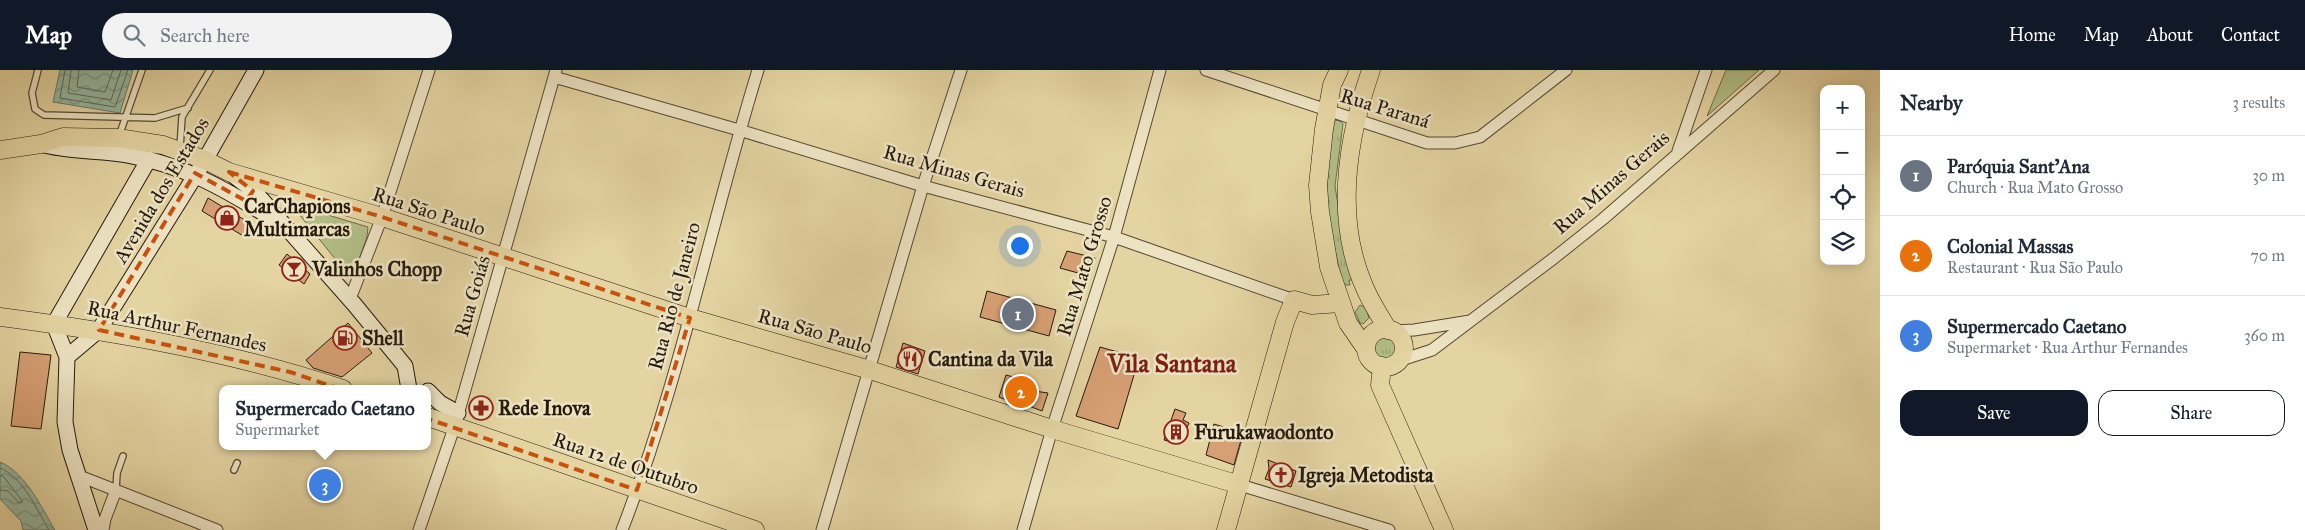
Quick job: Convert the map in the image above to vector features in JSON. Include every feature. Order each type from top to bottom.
[{"type":"main road","name":"Avenida dos Estados","points":[[67,357],[99,330],[200,167],[256,70]]},
{"type":"main road","points":[[1339,70],[1332,85],[1327,110],[1318,185],[1328,267],[1348,323],[1366,349],[1371,360],[1390,364]]},
{"type":"main road","points":[[1371,70],[1356,118],[1349,152],[1346,189],[1353,256],[1364,287],[1390,330],[1402,339],[1404,351],[1390,364],[1380,385],[1444,530]]},
{"type":"main road","name":"Rua São Paulo","points":[[0,150],[41,144],[64,137],[118,138],[180,150],[200,167],[229,172],[382,217],[690,318],[870,370],[1052,429],[1240,485]]},
{"type":"main road","points":[[41,144],[58,149],[83,150],[200,167],[280,223]]},
{"type":"main road","name":"Avenida dos Estados","points":[[54,324],[149,159]]},
{"type":"main road","points":[[229,172],[254,191],[422,385]]},
{"type":"main road","points":[[1341,303],[1364,287]]},
{"type":"main road","points":[[1226,530],[1285,322],[1294,300]]},
{"type":"main road","name":"Rua Minas Gerais","points":[[1294,300],[1312,305],[1341,303]]},
{"type":"main road","name":"Rua Arthur Fernandes","points":[[0,317],[99,330],[232,357],[331,385]]},
{"type":"main road","points":[[54,324],[67,357],[65,422],[77,475],[96,530]]},
{"type":"main road","points":[[1366,349],[1370,336],[1374,332],[1390,330]]},
{"type":"main road","points":[[405,366],[409,385]]},
{"type":"main road","points":[[431,394],[457,419]]},
{"type":"main road","points":[[431,417],[457,419]]},
{"type":"main road","name":"Rua 12 de Outubro","points":[[457,419],[637,490],[755,530]]},
{"type":"street","points":[[350,300],[382,217],[429,70]]},
{"type":"street","name":"Rua Rio de Janeiro","points":[[622,530],[637,490],[690,318],[739,130],[758,70]]},
{"type":"street","points":[[822,530],[923,186],[961,70]]},
{"type":"street","name":"Rua Mato Grosso","points":[[1023,530],[1052,429],[1114,237],[1160,70]]},
{"type":"street","name":"Rua Paraná","points":[[1206,70],[1427,142],[1455,143],[1480,137],[1566,70]]},
{"type":"street","points":[[1678,152],[1706,70]]},
{"type":"street","name":"Rua Minas Gerais","points":[[1390,364],[1432,350],[1603,219],[1774,70]]},
{"type":"street","name":"Rua Minas Gerais","points":[[555,73],[923,186],[1114,237],[1294,300]]},
{"type":"street","name":"Rua Goiás","points":[[419,530],[457,419],[555,73]]},
{"type":"street","name":"Rua Minas Gerais","points":[[1390,330],[1414,330],[1471,320]]},
{"type":"street","points":[[77,475],[218,530]]},
{"type":"street","name":"Rua São Paulo","points":[[1240,485],[1390,530]]},
{"type":"street","points":[[103,530],[116,490]]},
{"type":"lane","points":[[34,70],[32,93],[35,109],[44,115],[155,118],[188,108]]},
{"type":"lane","points":[[32,93],[38,70]]},
{"type":"lane","points":[[118,138],[142,70]]},
{"type":"lane","points":[[180,150],[182,117],[210,70]]},
{"type":"lane","points":[[116,490],[117,472],[123,456]]},
{"type":"lane","points":[[234,470],[237,463]]},
{"type":"highlighted area","points":[[229,172],[382,217],[690,318],[637,490],[290,372],[99,330],[195,173],[246,201],[253,191]]},
{"type":"green space","points":[[1726,70],[1759,70],[1707,116]]},
{"type":"green space","points":[[1335,120],[1343,124],[1335,186],[1345,248],[1353,280],[1349,280],[1350,285],[1343,285],[1328,222],[1325,183],[1331,122]]},
{"type":"green space","points":[[308,209],[368,227],[367,237],[355,271],[345,271],[298,213],[300,210]]},
{"type":"green space","points":[[1360,305],[1366,308],[1369,318],[1363,324],[1360,323],[1355,312]]},
{"type":"green space","points":[[1385,335],[1394,339],[1398,348],[1394,357],[1385,361],[1376,357],[1372,348],[1376,339]]},
{"type":"water","points":[[60,70],[133,70],[120,113],[53,102]]},
{"type":"water","points":[[0,462],[18,474],[25,482],[55,530],[23,530],[21,521],[0,499]]},
{"type":"building","name":"CarChapions Multimarcas","points":[[208,198],[253,225],[245,237],[202,211]]},
{"type":"building","points":[[1067,251],[1095,258],[1089,276],[1060,268]]},
{"type":"building","name":"Valinhos Chopp","points":[[287,254],[310,274],[304,284],[279,265]]},
{"type":"building","points":[[987,291],[1056,310],[1049,336],[980,317]]},
{"type":"building","name":"Shell","points":[[348,323],[372,353],[342,377],[313,368],[306,360]]},
{"type":"building","name":"Cantina da Vila","points":[[903,343],[925,351],[918,374],[896,367]]},
{"type":"building","points":[[1100,347],[1139,358],[1118,429],[1076,416]]},
{"type":"building","points":[[20,352],[51,355],[41,429],[11,426]]},
{"type":"building","points":[[1006,375],[1033,382],[1034,391],[1048,393],[1042,411],[1029,406],[1025,408],[999,397]]},
{"type":"building","name":"Furukawaodonto","points":[[1175,409],[1186,413],[1183,420],[1189,423],[1180,444],[1164,440]]},
{"type":"building","points":[[1214,424],[1243,433],[1234,465],[1206,455]]},
{"type":"building","name":"Igreja Metodista","points":[[1268,460],[1296,471],[1291,487],[1265,479],[1269,469]]},
{"type":"place","name":"CarChapions Multimarcas","points":[[227,218]]},
{"type":"place","name":"Valinhos Chopp","points":[[294,269]]},
{"type":"place","name":"Paróquia Sant'Ana","points":[[1018,314]]},
{"type":"place","name":"Shell","points":[[345,338]]},
{"type":"place","name":"Cantina da Vila","points":[[910,359]]},
{"type":"place","name":"Colonial Massas","points":[[1021,392]]},
{"type":"place","name":"Rede Inova","points":[[481,408]]},
{"type":"place","name":"Furukawaodonto","points":[[1176,432]]},
{"type":"place","name":"Igreja Metodista","points":[[1281,475]]},
{"type":"place","name":"Supermercado Caetano","points":[[325,485]]},
{"type":"district","name":"Vila Santana","points":[[1172,363]]}]
